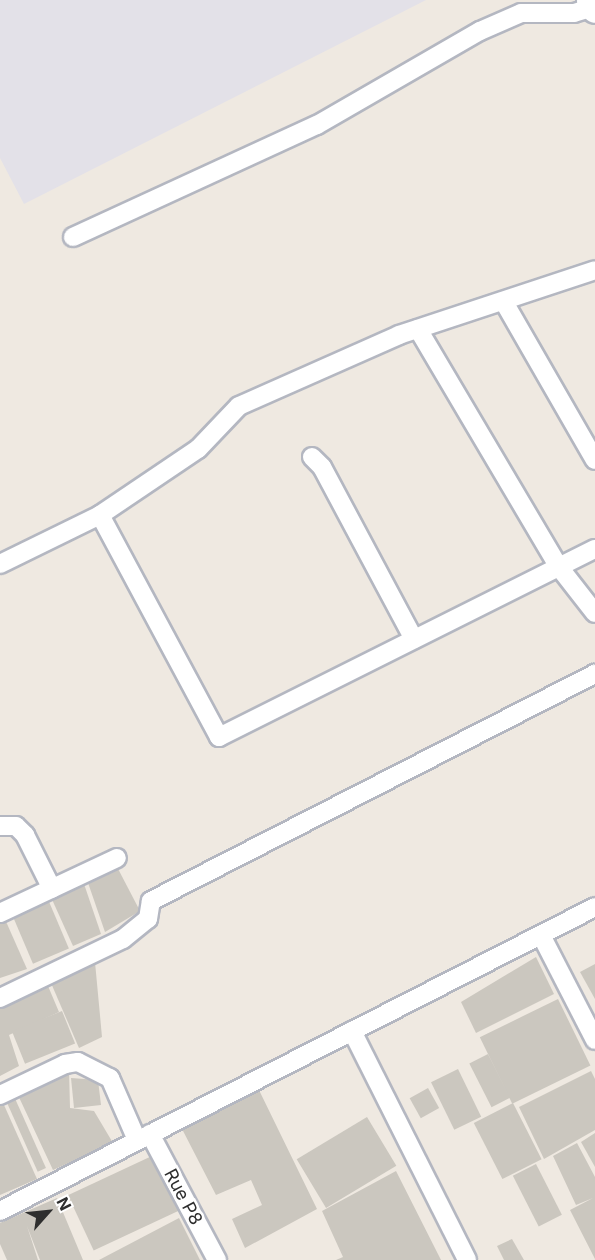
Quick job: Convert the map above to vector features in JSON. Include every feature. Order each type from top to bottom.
[{"type":"street","points":[[73,237],[317,125],[480,31],[520,13],[574,13],[593,6]]},
{"type":"street","points":[[0,564],[100,515],[198,449],[239,406],[418,329],[595,270]]},
{"type":"street","points":[[504,302],[595,460]]},
{"type":"street","points":[[418,329],[559,567],[595,613]]},
{"type":"street","points":[[312,457],[322,467],[414,639]]},
{"type":"street","points":[[100,515],[219,737],[595,549]]},
{"type":"street","points":[[0,998],[123,939],[148,919],[151,901],[595,674]]},
{"type":"street","points":[[0,826],[16,826],[25,835],[52,889]]},
{"type":"street","points":[[0,913],[117,858]]},
{"type":"street","points":[[0,1211],[595,907]]},
{"type":"street","points":[[541,935],[595,1040]]},
{"type":"street","points":[[352,1031],[467,1260]]},
{"type":"street","name":"Rue P8","points":[[0,1095],[65,1064],[78,1062],[110,1078],[217,1260]]},
{"type":"shaded area","points":[[0,0],[426,0],[24,204],[0,158]]},
{"type":"building","points":[[115,863],[140,911],[105,932],[86,877]]},
{"type":"building","points":[[82,878],[101,934],[73,946],[50,895]]},
{"type":"building","points":[[47,897],[69,949],[33,964],[11,912]]},
{"type":"building","points":[[4,917],[27,969],[0,978],[0,919]]},
{"type":"building","points":[[536,957],[554,994],[476,1033],[461,1002]]},
{"type":"building","points":[[95,962],[102,1037],[79,1048],[51,983]]},
{"type":"building","points":[[595,964],[595,999],[580,972]]},
{"type":"building","points":[[48,986],[59,1012],[9,1035],[19,1066],[0,1076],[0,1007]]},
{"type":"building","points":[[558,999],[590,1066],[512,1104],[480,1037]]},
{"type":"building","points":[[62,1011],[75,1043],[25,1064],[12,1031]]},
{"type":"building","points":[[488,1054],[510,1098],[492,1107],[469,1064]]},
{"type":"building","points":[[69,1069],[70,1108],[94,1111],[113,1143],[53,1170],[17,1093]]},
{"type":"building","points":[[458,1069],[481,1117],[454,1130],[431,1082]]},
{"type":"building","points":[[591,1071],[595,1079],[595,1130],[544,1159],[519,1107]]},
{"type":"building","points":[[71,1078],[98,1080],[101,1105],[74,1108]]},
{"type":"building","points":[[258,1088],[317,1209],[245,1248],[232,1219],[262,1205],[251,1180],[216,1195],[181,1127]]},
{"type":"building","points":[[428,1088],[439,1108],[421,1118],[410,1098]]},
{"type":"building","points":[[13,1094],[46,1168],[38,1172],[5,1098]]},
{"type":"building","points":[[0,1096],[37,1179],[0,1195]]},
{"type":"building","points":[[513,1103],[542,1159],[502,1179],[474,1123]]},
{"type":"building","points":[[367,1117],[396,1166],[326,1208],[297,1159]]},
{"type":"building","points":[[595,1133],[595,1167],[581,1142]]},
{"type":"building","points":[[577,1143],[595,1177],[595,1259],[570,1210],[593,1198],[576,1205],[553,1156]]},
{"type":"building","points":[[154,1155],[180,1210],[94,1250],[68,1195]]},
{"type":"building","points":[[536,1164],[562,1215],[539,1227],[513,1176]]},
{"type":"building","points":[[396,1171],[441,1260],[336,1260],[343,1257],[322,1211]]},
{"type":"building","points":[[57,1198],[83,1260],[40,1260],[27,1226],[38,1260],[7,1260],[0,1244],[0,1223]]},
{"type":"building","points":[[179,1218],[200,1260],[99,1260]]},
{"type":"building","points":[[512,1239],[524,1260],[504,1260],[497,1246]]}]
